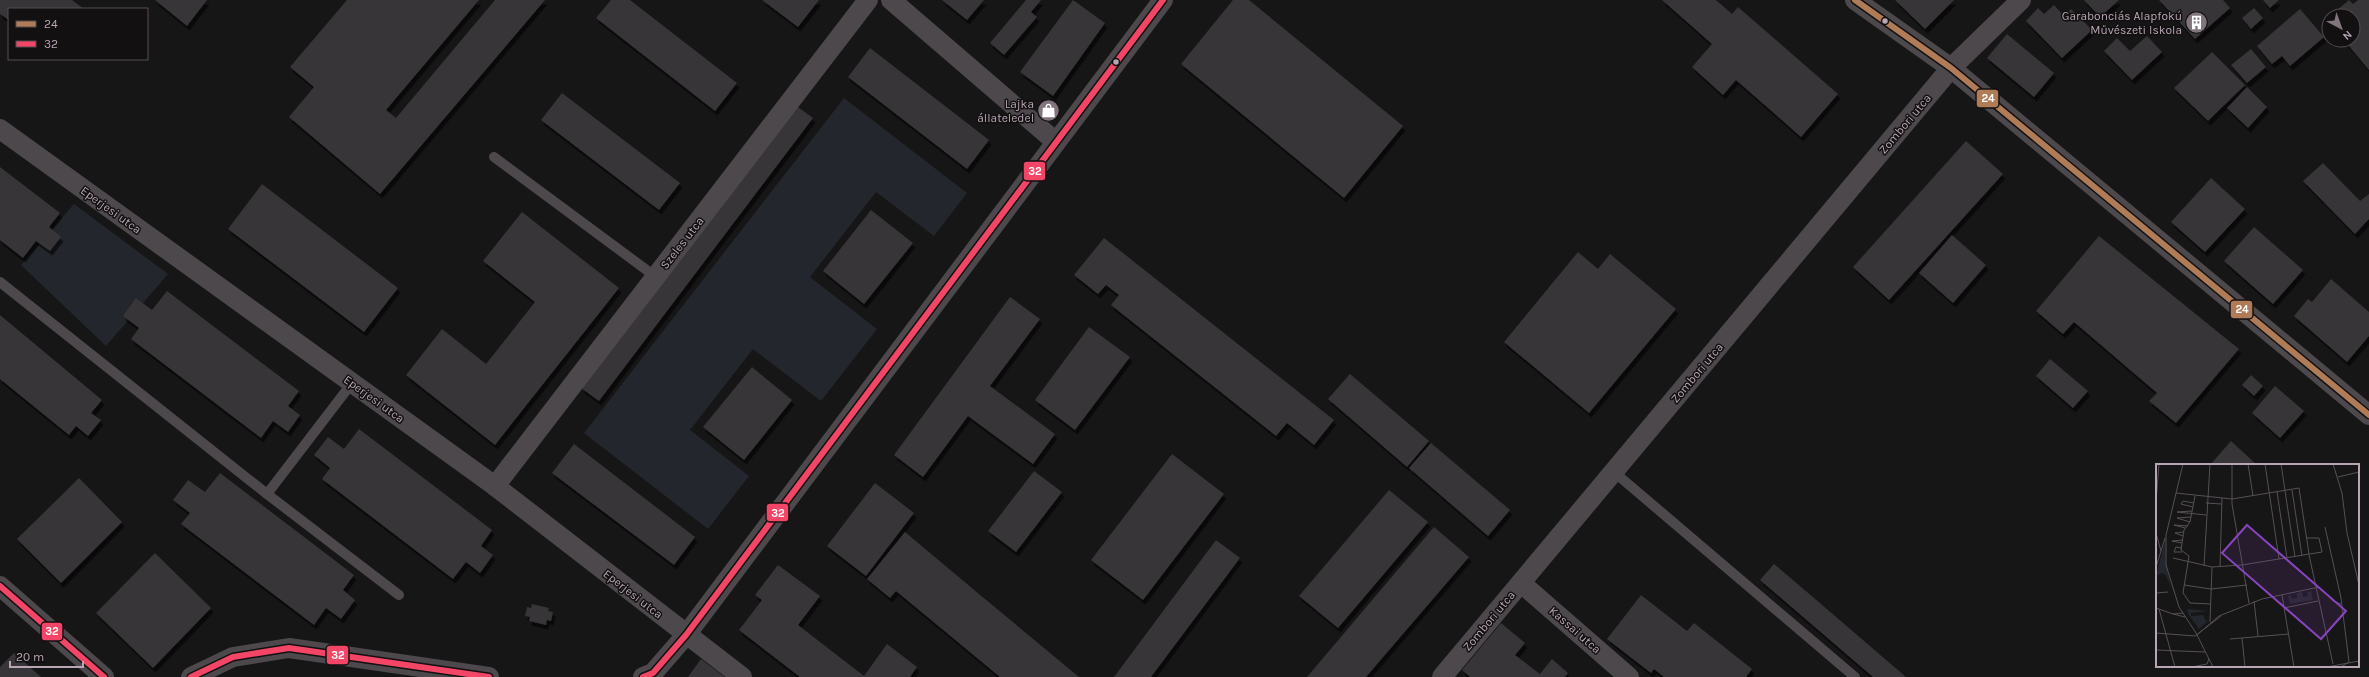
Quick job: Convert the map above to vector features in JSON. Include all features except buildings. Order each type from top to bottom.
[{"type":"street","name":"Szeles utca","points":[[495,486],[868,0]]},
{"type":"street","points":[[891,0],[1056,142]]},
{"type":"street","points":[[642,677],[653,673],[686,635],[1163,0]]},
{"type":"street","points":[[1855,0],[1951,68],[2369,415]]},
{"type":"street","name":"Zombori utca","points":[[1442,677],[1951,68],[2021,0]]},
{"type":"street","name":"Eperjesi utca","points":[[0,130],[495,486],[742,677]]},
{"type":"street","name":"Kassai utca","points":[[1521,583],[1629,677]]},
{"type":"street","points":[[0,586],[104,677]]},
{"type":"street","points":[[191,677],[233,657],[289,648],[489,677]]},
{"type":"lane","points":[[494,157],[656,277]]},
{"type":"lane","points":[[0,282],[267,494],[399,595]]},
{"type":"lane","points":[[267,494],[352,383]]},
{"type":"lane","points":[[1614,472],[1855,677]]},
{"type":"shaded area","points":[[844,98],[967,193],[934,236],[876,192],[810,277],[877,329],[821,401],[753,349],[690,430],[749,476],[708,529],[584,433]]},
{"type":"shaded area","points":[[74,204],[168,274],[106,346],[21,265]]},
{"type":"transit line","name":"32","points":[[643,677],[653,673],[686,635],[1163,0]]},
{"type":"transit line","name":"24","points":[[1855,0],[1951,68],[2369,415]]},
{"type":"transit line","name":"32","points":[[0,586],[104,677]]},
{"type":"transit line","name":"32","points":[[191,677],[233,657],[289,648],[489,677]]},
{"type":"place","name":"Garabonciás Alapfokú Művészeti Iskola","points":[[2197,23]]},
{"type":"place","name":"Lajka állateledel","points":[[1049,111]]}]
